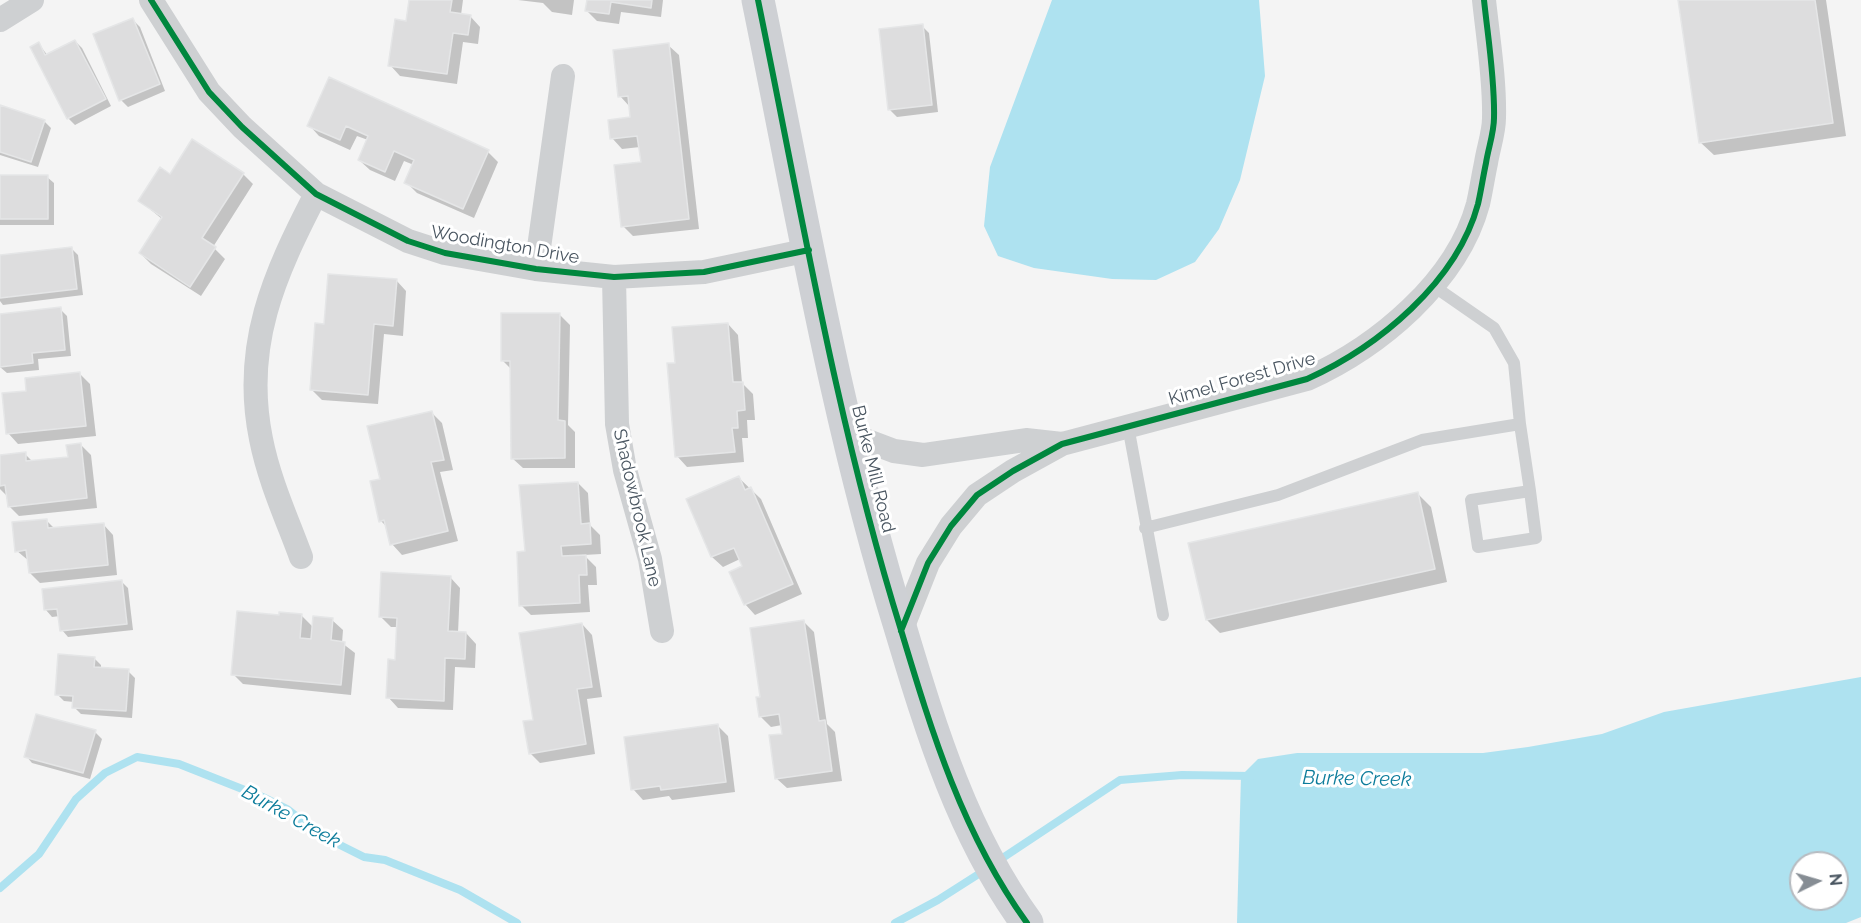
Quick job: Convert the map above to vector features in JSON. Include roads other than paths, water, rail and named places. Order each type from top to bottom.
[{"type":"street","points":[[0,20],[32,0]]},
{"type":"street","name":"Woodington Drive","points":[[151,0],[209,92],[242,127],[316,194],[408,241],[445,253],[536,269],[614,278],[704,272],[809,250]]},
{"type":"street","name":"Burke Mill Road","points":[[758,0],[849,435],[886,586],[952,789],[977,842],[1028,923]]},
{"type":"street","name":"Kimel Forest Drive","points":[[901,631],[928,563],[951,526],[977,495],[1062,444],[1307,379],[1342,363],[1371,344],[1402,317],[1432,285],[1459,248],[1477,205],[1494,120],[1484,0]]},
{"type":"street","points":[[536,269],[563,76]]},
{"type":"street","points":[[301,557],[261,440],[256,402],[256,350],[264,312],[286,251],[316,194]]},
{"type":"street","name":"Shadowbrook Lane","points":[[614,278],[617,424],[625,470],[650,558],[662,631]]},
{"type":"street","name":"Kimel Forest Drive","points":[[849,435],[894,451],[923,455],[1026,440],[1062,444]]},
{"type":"lane","points":[[1432,285],[1494,328],[1514,363],[1536,538],[1478,547],[1471,500],[1530,491]]},
{"type":"lane","points":[[1146,528],[1278,495],[1422,440],[1520,424]]},
{"type":"lane","points":[[1128,426],[1164,615]]},
{"type":"water","points":[[1052,0],[1259,0],[1265,76],[1240,180],[1219,229],[1195,262],[1156,280],[1112,279],[1034,268],[998,256],[984,226],[990,167]]},
{"type":"water","points":[[1861,677],[1861,917],[1846,923],[1237,923],[1241,776],[1258,759],[1297,753],[1483,753],[1602,734],[1664,712]]},
{"type":"waterway","name":"Burke Creek","points":[[0,888],[39,854],[76,799],[105,773],[137,757],[179,764],[265,798],[287,809],[320,835],[364,857],[385,860],[460,890],[517,923]]},
{"type":"waterway","name":"Burke Creek","points":[[995,863],[1120,780],[1182,775],[1252,776]]},
{"type":"waterway","name":"Burke Creek","points":[[895,923],[938,900],[985,870]]}]
